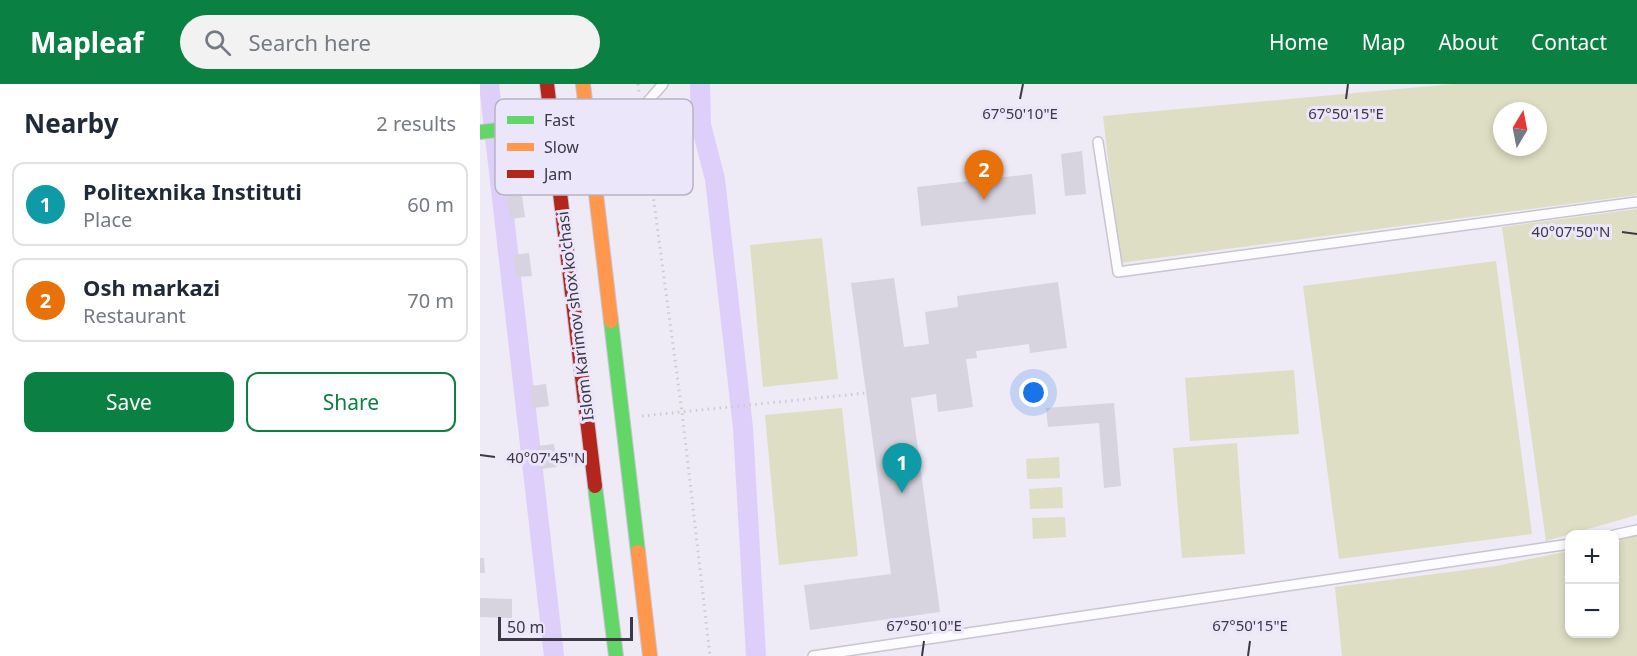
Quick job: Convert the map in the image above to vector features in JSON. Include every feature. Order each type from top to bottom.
[{"type":"main road","name":"Islom Karimov shox ko'chasi","points":[[547,84],[549,99]]},
{"type":"main road","points":[[583,84],[585,99]]},
{"type":"main road","name":"Islom Karimov shox ko'chasi","points":[[561,195],[616,656]]},
{"type":"main road","points":[[597,195],[650,656]]},
{"type":"lane","points":[[651,99],[663,84]]},
{"type":"lane","points":[[1098,142],[1118,272],[1637,202]]},
{"type":"lane","points":[[1619,534],[1637,530]]},
{"type":"lane","points":[[813,656],[1565,545]]},
{"type":"path","points":[[638,84],[640,99]]},
{"type":"path","points":[[653,195],[682,412],[710,656]]},
{"type":"path","points":[[622,418],[866,393]]},
{"type":"green space","points":[[1454,84],[1637,84],[1637,195],[1120,263],[1103,116]]},
{"type":"green space","points":[[1637,209],[1637,515],[1584,530],[1565,530],[1565,536],[1546,541],[1502,227]]},
{"type":"green space","points":[[822,238],[838,379],[763,387],[750,245]]},
{"type":"green space","points":[[1496,261],[1532,534],[1339,559],[1303,286]]},
{"type":"green space","points":[[1294,370],[1299,434],[1190,441],[1185,378]]},
{"type":"green space","points":[[842,408],[858,556],[779,565],[765,415]]},
{"type":"green space","points":[[1237,443],[1245,554],[1182,558],[1173,448]]},
{"type":"green space","points":[[1059,457],[1060,478],[1027,479],[1026,459]]},
{"type":"green space","points":[[1062,487],[1063,508],[1030,509],[1029,489]]},
{"type":"green space","points":[[1065,517],[1066,537],[1033,539],[1032,518]]},
{"type":"green space","points":[[1637,535],[1637,656],[1342,656],[1335,587],[1496,566],[1565,552],[1565,638],[1619,638],[1619,540]]},
{"type":"building","points":[[1082,151],[1086,194],[1065,196],[1061,154]]},
{"type":"building","points":[[1032,174],[1036,214],[921,226],[917,187]]},
{"type":"building","points":[[522,195],[525,217],[510,219],[507,196]]},
{"type":"building","points":[[529,253],[532,276],[516,277],[513,255]]},
{"type":"building","points":[[894,278],[904,347],[929,344],[925,312],[958,307],[957,296],[1058,282],[1067,348],[1030,353],[1029,344],[976,351],[977,358],[966,359],[973,407],[938,412],[936,394],[911,398],[940,612],[810,630],[804,585],[891,574],[851,283]]},
{"type":"building","points":[[546,384],[549,406],[533,408],[530,386]]},
{"type":"building","points":[[1114,403],[1121,486],[1104,488],[1099,423],[1048,427],[1046,408]]},
{"type":"building","points":[[554,444],[557,467],[541,469],[538,446]]},
{"type":"building","points":[[480,558],[484,558],[485,573],[480,573]]},
{"type":"building","points":[[480,598],[512,599],[512,618],[480,617]]},
{"type":"waterway","points":[[489,84],[495,137]]},
{"type":"waterway","points":[[700,84],[701,125],[715,179],[743,428],[756,656]]},
{"type":"waterway","points":[[502,195],[554,656]]},
{"type":"traffic: fast","points":[[480,132],[495,130]]},
{"type":"traffic: fast","points":[[611,321],[638,552]]},
{"type":"traffic: fast","points":[[595,486],[616,656]]},
{"type":"traffic: slow","points":[[583,84],[585,99]]},
{"type":"traffic: slow","points":[[596,195],[611,321]]},
{"type":"traffic: slow","points":[[638,552],[650,656]]},
{"type":"traffic: jam","points":[[547,84],[549,99]]},
{"type":"traffic: jam","points":[[560,195],[595,486]]},
{"type":"place","name":"Osh markazi","points":[[984,200]]},
{"type":"place","name":"Politexnika Instituti","points":[[902,493]]}]
